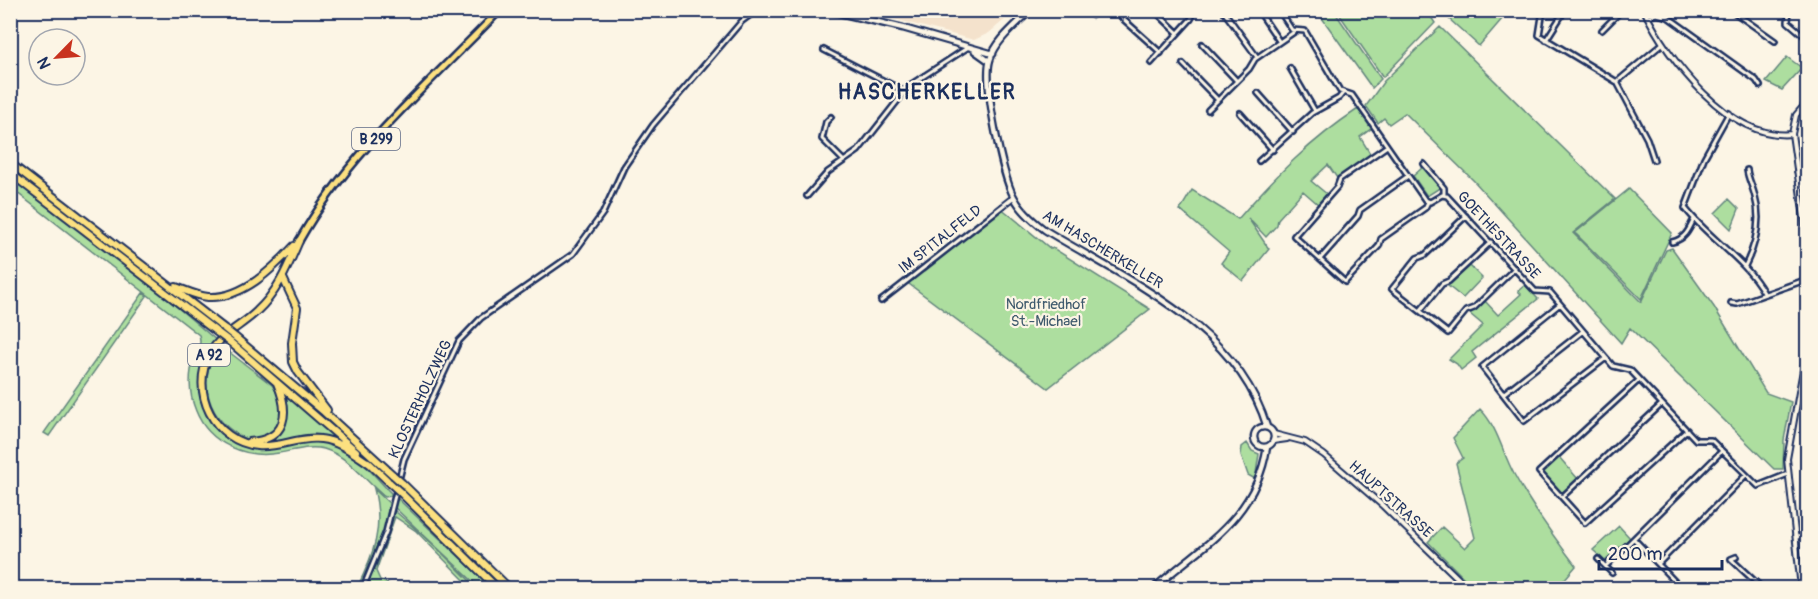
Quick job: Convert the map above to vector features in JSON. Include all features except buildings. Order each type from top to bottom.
[{"type":"highway","name":"A 92","points":[[10,163],[235,337],[402,483],[509,588]]},
{"type":"highway","name":"A 92","points":[[10,173],[276,380],[400,492],[497,588]]},
{"type":"highway","name":"A 92","points":[[244,443],[227,433],[208,411],[202,390],[205,367],[219,342],[257,312],[283,278],[299,241]]},
{"type":"highway","name":"A 92","points":[[170,285],[202,297],[228,294],[272,269],[299,241]]},
{"type":"highway","points":[[283,278],[297,308],[291,350],[295,367],[338,425]]},
{"type":"highway","points":[[244,443],[265,440],[282,425],[286,405],[276,380]]},
{"type":"highway","points":[[244,443],[269,446],[320,438],[344,447],[370,464]]},
{"type":"main road","name":"B 299","points":[[299,241],[320,206],[349,167],[500,10]]},
{"type":"main road","points":[[827,10],[903,28],[970,49],[986,50],[993,54]]},
{"type":"main road","name":"AM HASCHERKELLER","points":[[1031,10],[998,44],[989,62],[990,94],[999,145],[1005,177],[1014,197],[1028,216],[1045,230],[1174,306],[1227,358],[1246,382],[1267,427]]},
{"type":"main road","points":[[986,50],[998,44]]},
{"type":"main road","points":[[970,49],[989,62]]},
{"type":"main road","points":[[1260,412],[1260,427],[1254,438],[1264,446]]},
{"type":"main road","points":[[1260,427],[1267,427],[1274,434],[1273,441],[1264,446]]},
{"type":"main road","points":[[1154,588],[1229,525],[1250,498],[1262,465],[1264,446]]},
{"type":"street","name":"KLOSTERHOLZWEG","points":[[363,588],[386,532],[404,459],[459,341],[481,318],[573,255],[603,213],[624,168],[653,125],[742,21],[757,10]]},
{"type":"street","points":[[1085,10],[1092,15],[1095,10]]},
{"type":"street","points":[[1154,10],[1178,33]]},
{"type":"street","points":[[1150,63],[1178,33],[1195,10]]},
{"type":"street","points":[[1258,10],[1279,42]]},
{"type":"street","points":[[1279,10],[1294,32]]},
{"type":"street","points":[[1543,10],[1539,35],[1617,81],[1644,131],[1654,160]]},
{"type":"street","points":[[1546,40],[1565,10]]},
{"type":"street","points":[[1602,30],[1622,10]]},
{"type":"street","points":[[1644,10],[1662,44],[1692,81],[1729,113],[1760,132],[1774,135],[1792,134]]},
{"type":"street","points":[[1731,10],[1775,41]]},
{"type":"street","points":[[1789,10],[1788,22],[1808,39]]},
{"type":"street","points":[[1225,13],[1257,57]]},
{"type":"street","points":[[1647,16],[1668,17],[1756,80],[1760,86]]},
{"type":"street","points":[[1122,18],[1161,52]]},
{"type":"street","points":[[1208,110],[1257,57],[1300,29],[1305,32],[1343,93],[1352,95],[1428,202]]},
{"type":"street","points":[[1202,44],[1237,81]]},
{"type":"street","points":[[1617,81],[1662,44]]},
{"type":"street","points":[[807,196],[828,172],[862,146],[904,91],[935,67],[970,49]]},
{"type":"street","points":[[824,50],[904,91]]},
{"type":"street","points":[[1183,64],[1218,99]]},
{"type":"street","points":[[1290,68],[1315,111]]},
{"type":"street","points":[[1258,93],[1293,132]]},
{"type":"street","points":[[1260,161],[1315,111],[1339,98],[1343,93]]},
{"type":"street","points":[[1808,101],[1803,105],[1794,121],[1792,134],[1808,246]]},
{"type":"street","points":[[1803,105],[1808,109]]},
{"type":"street","points":[[1240,113],[1273,150]]},
{"type":"street","points":[[1729,113],[1704,159],[1685,204],[1686,210],[1718,243],[1745,266],[1764,293]]},
{"type":"street","points":[[831,117],[826,122],[822,139],[844,161]]},
{"type":"street","points":[[1387,146],[1340,179],[1337,187],[1294,236],[1320,259],[1358,216],[1360,210],[1408,176]]},
{"type":"street","points":[[1424,164],[1444,189],[1444,195]]},
{"type":"street","points":[[1745,266],[1755,243],[1759,223],[1758,206],[1747,170]]},
{"type":"street","points":[[1797,171],[1808,170]]},
{"type":"street","name":"GOETHESTRASSE","points":[[1320,259],[1345,282],[1379,246],[1381,239],[1428,202],[1444,195],[1535,291],[1548,291],[1615,369],[1628,368],[1698,441],[1709,439],[1746,475]]},
{"type":"street","name":"IM SPITALFELD","points":[[881,301],[1014,197]]},
{"type":"street","points":[[1466,216],[1425,255],[1417,258],[1392,289],[1448,333],[1466,311],[1474,308],[1515,268]]},
{"type":"street","points":[[1672,242],[1679,240],[1689,232],[1694,219]]},
{"type":"street","points":[[1420,311],[1442,284],[1449,281],[1491,242]]},
{"type":"street","points":[[1731,303],[1737,304],[1808,279]]},
{"type":"street","points":[[1560,304],[1482,367],[1524,421],[1606,358]]},
{"type":"street","points":[[1503,394],[1583,331]]},
{"type":"street","points":[[1801,588],[1797,537],[1788,474],[1789,442],[1808,342]]},
{"type":"street","points":[[1639,380],[1539,472],[1584,523],[1687,430]]},
{"type":"street","points":[[1562,497],[1662,404]]},
{"type":"street","name":"HAUPTSTRASSE","points":[[1274,434],[1311,446],[1324,455],[1384,507],[1468,588]]},
{"type":"street","points":[[1273,441],[1291,438]]},
{"type":"street","points":[[1606,566],[1722,451]]},
{"type":"street","points":[[1658,564],[1746,475],[1759,486],[1788,474]]},
{"type":"street","points":[[1797,537],[1808,535]]},
{"type":"street","points":[[1634,539],[1681,588]]},
{"type":"street","points":[[1736,557],[1731,559],[1762,588]]},
{"type":"street","points":[[1598,559],[1612,573]]},
{"type":"shaded area","points":[[864,11],[1015,11],[989,33],[974,40]]},
{"type":"green space","points":[[1317,11],[1334,11],[1381,79],[1372,88]]},
{"type":"green space","points":[[1337,11],[1427,11],[1435,23],[1383,77]]},
{"type":"green space","points":[[1455,11],[1509,11],[1479,46],[1448,18]]},
{"type":"green space","points":[[1440,27],[1615,199],[1573,233],[1641,302],[1666,250],[1672,248],[1714,307],[1766,393],[1791,402],[1784,440],[1783,469],[1774,469],[1630,328],[1621,343],[1474,181],[1405,113],[1389,124],[1384,118],[1378,123],[1366,106],[1384,81]]},
{"type":"green space","points":[[1787,57],[1802,68],[1782,90],[1766,82]]},
{"type":"green space","points":[[1358,109],[1372,128],[1360,137],[1371,155],[1337,178],[1328,165],[1311,181],[1328,195],[1319,205],[1303,191],[1278,219],[1277,225],[1266,237],[1248,218],[1269,249],[1243,281],[1221,263],[1229,252],[1180,210],[1192,190],[1238,219],[1294,160]]},
{"type":"green space","points":[[1423,167],[1441,187],[1427,196],[1413,176]]},
{"type":"green space","points":[[10,178],[157,290],[217,341],[202,370],[200,389],[202,403],[208,416],[227,437],[253,448],[268,449],[313,442],[340,447],[361,462],[391,493],[391,496],[385,497],[349,463],[324,449],[307,448],[279,453],[254,454],[230,447],[219,440],[202,423],[192,396],[191,370],[199,348],[199,335],[11,188]]},
{"type":"green space","points":[[1629,189],[1672,233],[1641,299],[1575,233]]},
{"type":"green space","points":[[1729,199],[1739,209],[1731,229],[1715,213]]},
{"type":"green space","name":"Nordfriedhof St.-Michael","points":[[1000,207],[1051,249],[1053,248],[1150,309],[1048,388],[905,281]]},
{"type":"green space","points":[[1470,266],[1482,278],[1463,298],[1448,286]]},
{"type":"green space","points":[[1525,285],[1538,299],[1472,352],[1476,358],[1461,370],[1449,359],[1483,325],[1470,314],[1485,301],[1498,315],[1521,294],[1518,291]]},
{"type":"green space","points":[[143,293],[147,296],[49,436],[44,433]]},
{"type":"green space","points":[[220,345],[272,385],[280,404],[281,413],[275,429],[268,434],[248,440],[223,423],[215,412],[209,399],[208,372]]},
{"type":"green space","points":[[284,393],[336,439],[313,435],[264,443],[282,429],[285,422],[288,408]]},
{"type":"green space","points":[[1480,409],[1491,424],[1528,498],[1576,566],[1557,588],[1474,588],[1428,542],[1442,527],[1465,548],[1475,538],[1456,463],[1463,458],[1453,438]]},
{"type":"green space","points":[[1247,443],[1252,451],[1259,454],[1255,479],[1248,475],[1241,455],[1242,447]]},
{"type":"green space","points":[[1559,457],[1578,479],[1562,494],[1542,472]]},
{"type":"green space","points":[[374,489],[389,503],[372,568],[362,588],[357,588],[376,540],[378,516]]},
{"type":"green space","points":[[395,496],[492,588],[480,588],[394,507]]},
{"type":"green space","points":[[395,511],[436,547],[477,588],[472,588],[416,531],[395,517],[376,571],[380,580],[397,588],[365,588],[378,562],[392,513]]},
{"type":"green space","points":[[1619,526],[1630,538],[1605,561],[1593,550]]},
{"type":"district","name":"HASCHERKELLER","points":[[927,92]]}]
